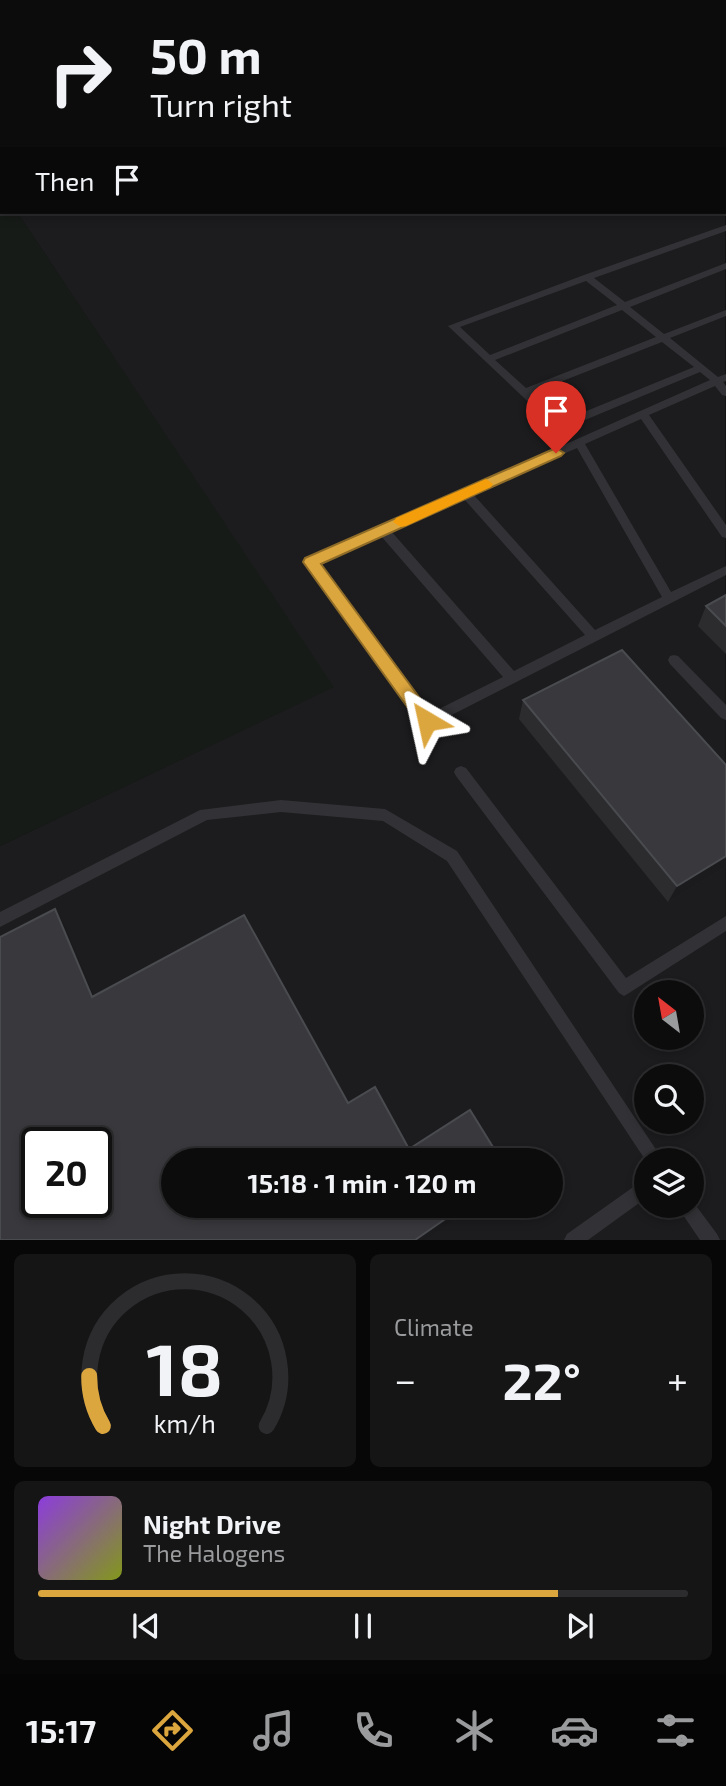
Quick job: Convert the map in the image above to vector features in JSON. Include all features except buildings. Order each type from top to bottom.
[{"type":"lane","points":[[701,368],[561,426],[453,326],[726,228]]},
{"type":"lane","points":[[488,359],[726,266]]},
{"type":"lane","points":[[587,277],[701,368],[722,379],[726,393]]},
{"type":"lane","points":[[525,392],[726,313]]},
{"type":"lane","points":[[722,379],[311,562],[427,721],[726,570]]},
{"type":"lane","points":[[643,414],[726,534]]},
{"type":"lane","points":[[579,443],[669,599]]},
{"type":"lane","points":[[465,493],[594,637]]},
{"type":"lane","points":[[383,530],[512,678]]},
{"type":"lane","points":[[674,660],[726,714]]},
{"type":"lane","points":[[461,772],[624,988],[726,923]]},
{"type":"lane","points":[[0,920],[205,814],[281,806],[385,815],[452,856],[647,1148]]},
{"type":"lane","points":[[573,1240],[634,1196]]},
{"type":"lane","points":[[695,1218],[711,1240]]},
{"type":"shaded area","points":[[0,214],[18,214],[334,687],[0,846]]},
{"type":"shaded area","points":[[18,214],[725,214],[726,1240],[0,1240],[0,846],[333,687]]},
{"type":"slow traffic","points":[[401,522],[486,484]]},
{"type":"route","points":[[427,721],[311,562],[556,453]]}]
